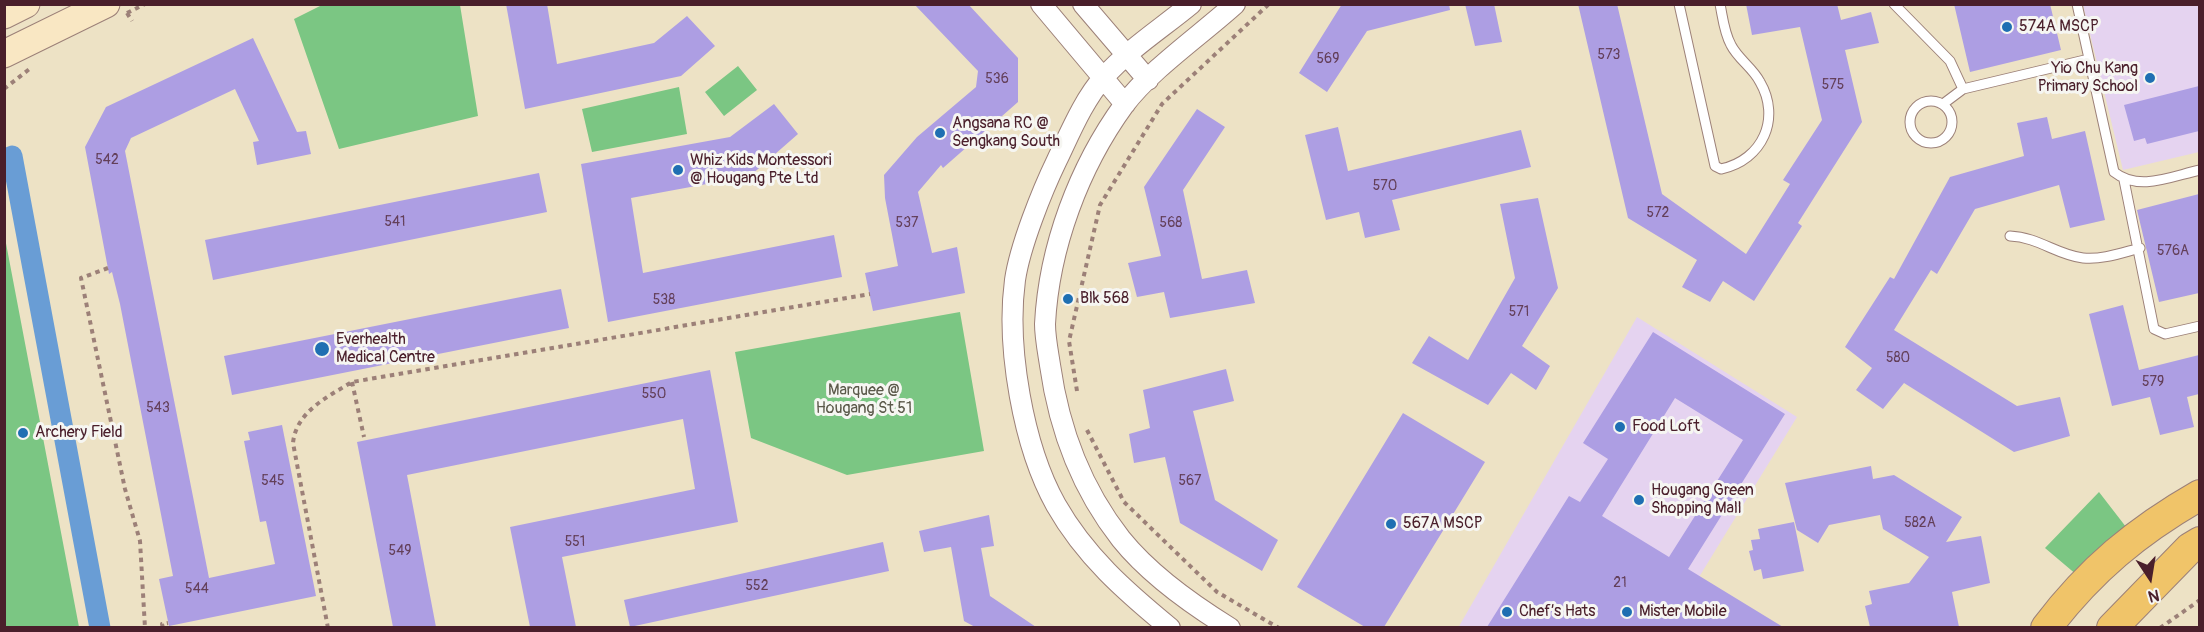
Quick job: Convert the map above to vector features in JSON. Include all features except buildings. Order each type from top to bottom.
[{"type":"main road","points":[[4,15],[26,4]]},
{"type":"main road","points":[[4,54],[117,9]]},
{"type":"main road","points":[[2046,627],[2102,563],[2134,536],[2199,495]]},
{"type":"main road","points":[[2112,627],[2190,548],[2199,542]]},
{"type":"street","points":[[1041,4],[1125,104]]},
{"type":"street","points":[[1083,4],[1148,80]]},
{"type":"street","points":[[1170,627],[1120,587],[1092,555],[1056,505],[1039,468],[1028,428],[1012,313],[1015,277],[1042,190],[1073,128],[1103,78],[1126,56],[1191,4]]},
{"type":"street","points":[[1230,627],[1207,614],[1154,573],[1122,539],[1093,498],[1073,458],[1053,389],[1045,327],[1051,268],[1069,209],[1096,152],[1125,104],[1148,80],[1235,4]]},
{"type":"lane","points":[[1679,5],[1715,166],[1721,169],[1745,156],[1759,144],[1767,133],[1771,117],[1761,82],[1733,49],[1726,35],[1720,4]]},
{"type":"lane","points":[[1893,4],[1950,62],[1963,89]]},
{"type":"lane","points":[[2077,4],[2114,172],[2124,180],[2150,182],[2199,170]]},
{"type":"lane","points":[[1943,104],[1963,89],[2089,59]]},
{"type":"lane","points":[[1931,100],[1943,104],[1950,113],[1952,124],[1947,135],[1937,142],[1925,142],[1915,135],[1910,124],[1912,113],[1920,104],[1931,100]]},
{"type":"lane","points":[[2124,180],[2140,248],[2154,329],[2165,334],[2199,326]]},
{"type":"lane","points":[[2010,236],[2036,239],[2083,258],[2100,257],[2140,248]]},
{"type":"path","points":[[1078,396],[1068,341],[1100,205],[1162,104],[1269,4]]},
{"type":"path","points":[[117,9],[132,21]]},
{"type":"path","points":[[108,268],[81,278],[125,489],[140,541],[145,627]]},
{"type":"path","points":[[328,627],[293,443],[294,429],[305,415],[326,398],[352,382],[870,294]]},
{"type":"path","points":[[352,382],[364,437]]},
{"type":"path","points":[[1086,429],[1124,502],[1217,592],[1279,627]]},
{"type":"path","points":[[2160,627],[2199,600]]},
{"type":"path","points":[[163,627],[162,624],[168,623]]},
{"type":"shaded area","name":"Yio Chu Kang Primary School","points":[[2083,5],[2199,5],[2199,152],[2123,170]]},
{"type":"shaded area","name":"Hougang Green Shopping Mall","points":[[1637,317],[1797,417],[1696,582],[1772,627],[1458,628]]},
{"type":"green space","points":[[322,5],[460,5],[478,116],[339,149],[294,19]]},
{"type":"green space","points":[[738,66],[757,90],[724,116],[705,92]]},
{"type":"green space","points":[[679,87],[687,134],[592,152],[582,109]]},
{"type":"green space","name":"Archery Field","points":[[5,238],[79,627],[5,627]]},
{"type":"green space","name":"Marquee @ Hougang St 51","points":[[960,312],[984,451],[847,475],[751,438],[735,352]]},
{"type":"green space","points":[[2099,492],[2133,536],[2084,581],[2045,548]]},
{"type":"waterway","points":[[12,156],[100,628]]},
{"type":"place","name":"574A MSCP","points":[[2007,27]]},
{"type":"place","name":"Yio Chu Kang Primary School","points":[[2150,78]]},
{"type":"place","name":"Angsana RC @ Sengkang South","points":[[940,133]]},
{"type":"place","name":"Whiz Kids Montessori @ Hougang Pte Ltd","points":[[678,170]]},
{"type":"place","name":"Blk 568","points":[[1068,299]]},
{"type":"place","name":"Everhealth Medical Centre","points":[[322,349]]},
{"type":"place","name":"Food Loft","points":[[1620,427]]},
{"type":"place","name":"Archery Field","points":[[23,433]]},
{"type":"place","name":"Hougang Green Shopping Mall","points":[[1639,500]]},
{"type":"place","name":"567A MSCP","points":[[1391,524]]},
{"type":"place","name":"Chef’s Hats","points":[[1507,612]]},
{"type":"place","name":"Mister Mobile","points":[[1627,612]]}]
